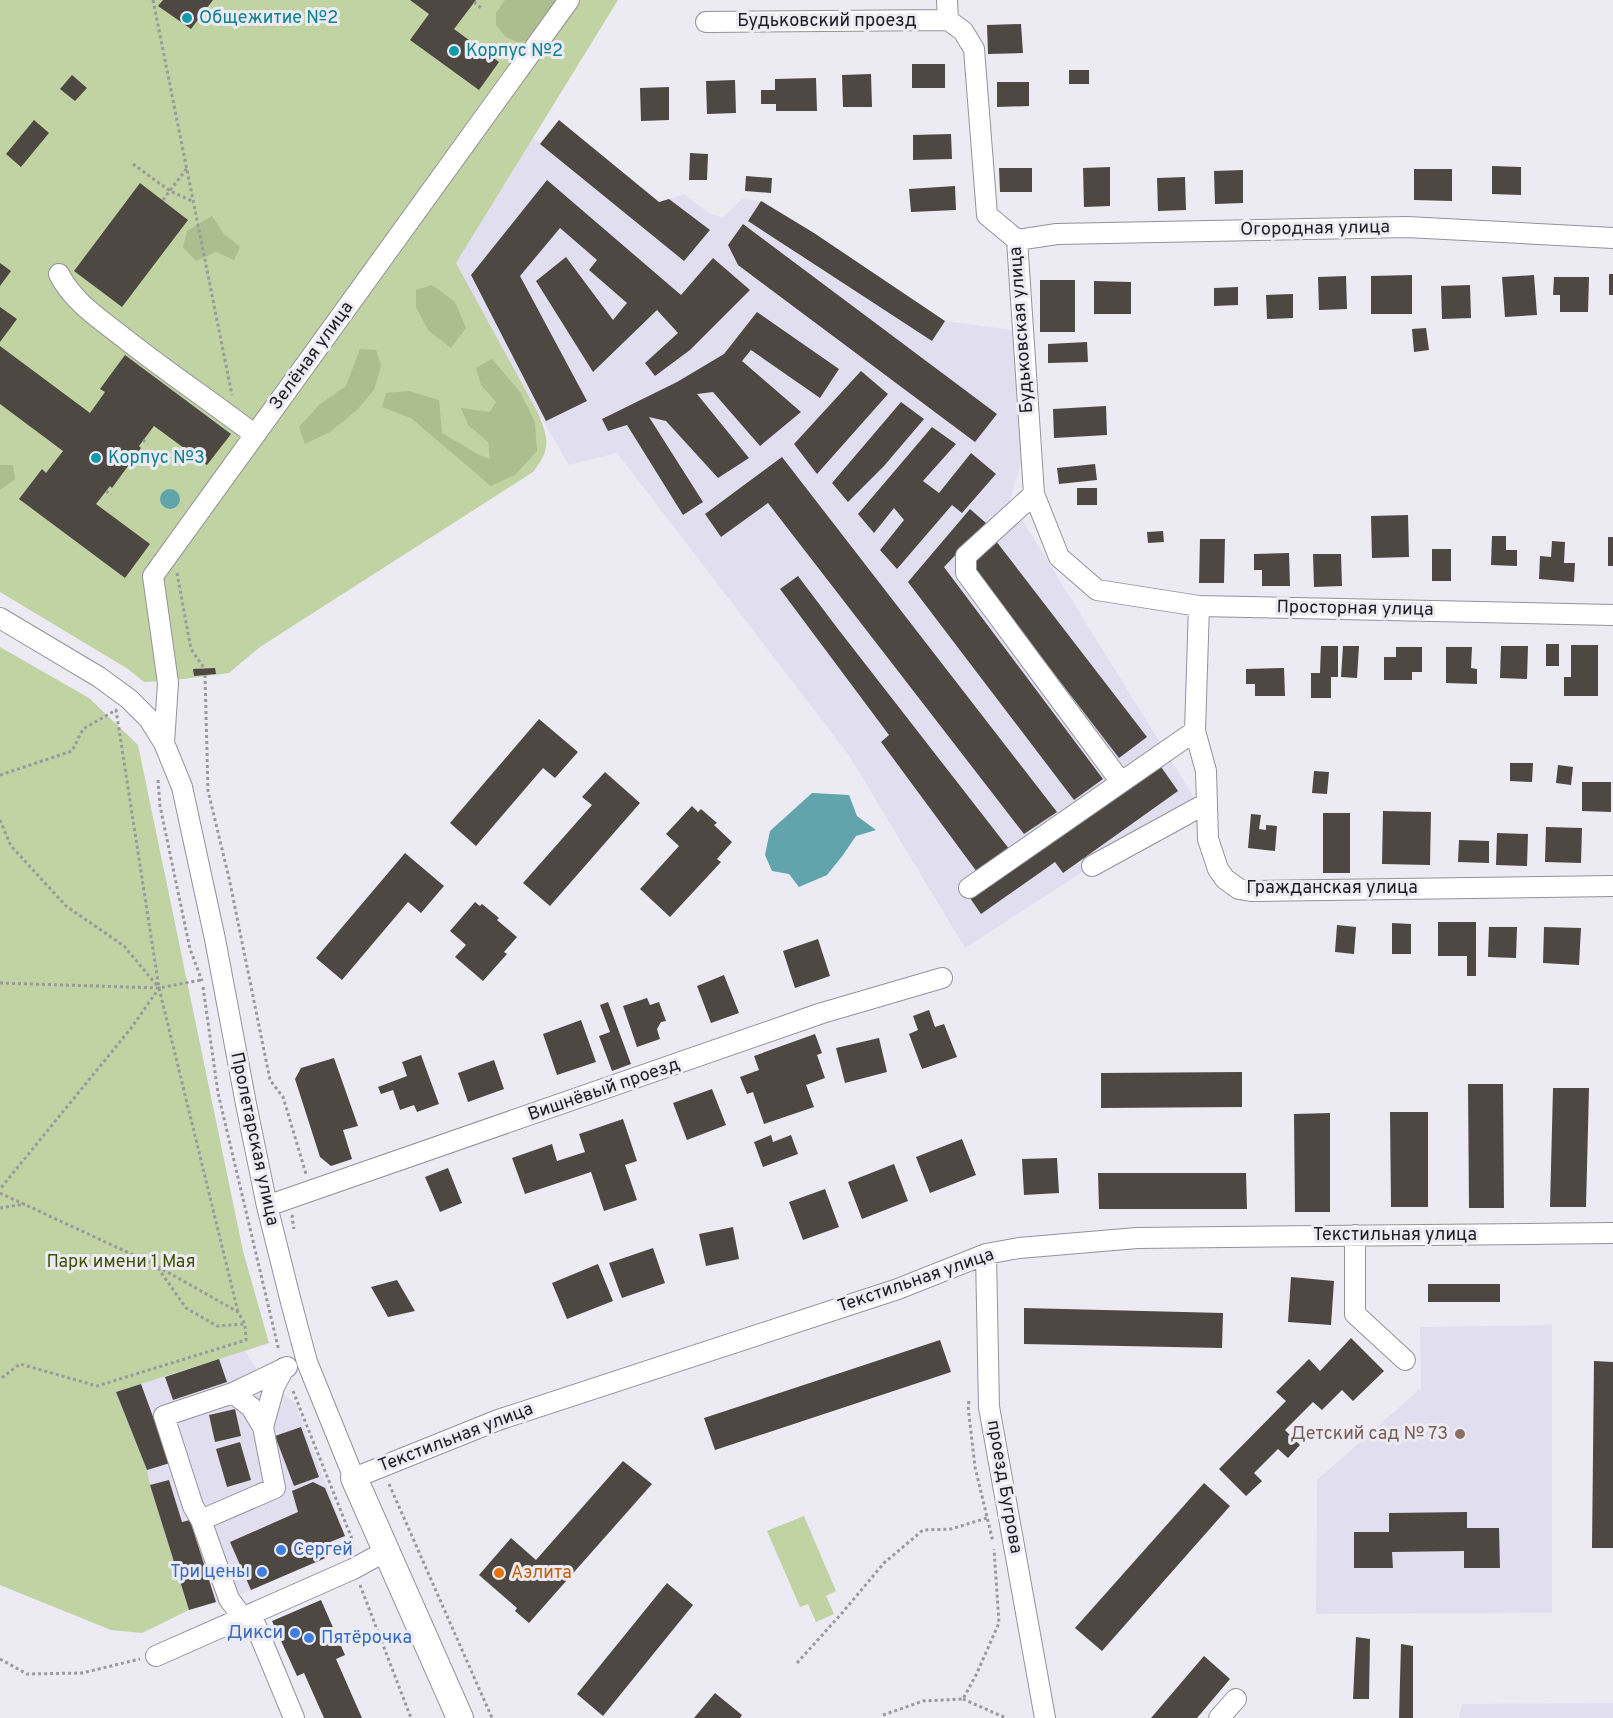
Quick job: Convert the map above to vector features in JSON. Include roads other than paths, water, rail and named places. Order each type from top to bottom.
[{"type":"main road","name":"Пролетарская улица","points":[[354,1478],[460,1718]]},
{"type":"street","name":"Зелёная улица","points":[[164,743],[168,683],[153,576],[569,0]]},
{"type":"street","points":[[947,0],[948,20]]},
{"type":"street","name":"Будьковский проезд","points":[[706,22],[948,20]]},
{"type":"street","name":"Будьковская улица","points":[[948,20],[963,31],[974,49],[987,215],[1017,240],[1034,494],[1059,557],[1097,590]]},
{"type":"street","name":"Огородная улица","points":[[1017,240],[1057,234],[1407,227],[1613,238]]},
{"type":"street","points":[[59,274],[65,286],[82,306],[255,435]]},
{"type":"street","points":[[1034,494],[966,556],[966,573],[1121,782]]},
{"type":"street","name":"Просторная улица","points":[[1097,590],[1199,606],[1613,615]]},
{"type":"street","name":"Гражданская улица","points":[[1199,606],[1195,731],[1206,771],[1208,839],[1218,870],[1225,879],[1239,889],[1251,891],[1613,886]]},
{"type":"street","name":"Пролетарская улица","points":[[0,618],[99,677],[129,699],[149,719],[164,743],[182,787],[215,939],[267,1206],[307,1362],[354,1478]]},
{"type":"street","points":[[969,888],[1195,731]]},
{"type":"street","points":[[1092,866],[1207,803]]},
{"type":"street","name":"Вишнёвый проезд","points":[[267,1206],[822,1013],[942,978]]},
{"type":"street","name":"Текстильная улица","points":[[354,1478],[498,1420],[898,1289],[986,1254],[1019,1248],[1137,1238],[1613,1233]]},
{"type":"street","points":[[1355,1235],[1355,1314],[1405,1360]]},
{"type":"street","name":"проезд Бугрова","points":[[986,1254],[989,1407],[1045,1718]]},
{"type":"street","points":[[294,1718],[247,1616],[229,1599],[201,1520],[193,1506],[164,1416],[233,1393],[284,1368],[307,1362]]},
{"type":"street","points":[[263,1427],[274,1387],[284,1368]]},
{"type":"street","points":[[201,1520],[275,1488],[263,1427],[251,1407],[233,1393]]},
{"type":"street","points":[[156,1656],[354,1569],[386,1551]]},
{"type":"street","points":[[1219,1718],[1236,1699]]},
{"type":"water","points":[[170,489],[177,492],[180,499],[177,506],[170,509],[163,506],[160,499],[163,492]]},
{"type":"water","points":[[812,793],[849,795],[857,816],[876,830],[856,836],[827,875],[799,887],[789,874],[772,871],[765,855],[770,831]]},
{"type":"place","name":"Общежитие №2","points":[[187,18]]},
{"type":"place","name":"Корпус №2","points":[[454,51]]},
{"type":"place","name":"Корпус №3","points":[[96,458]]},
{"type":"place","name":"Детский сад № 73","points":[[1460,1434]]},
{"type":"place","name":"Сергей","points":[[281,1550]]},
{"type":"place","name":"Три цены","points":[[262,1572]]},
{"type":"place","name":"Аэлита","points":[[499,1573]]},
{"type":"place","name":"Дикси","points":[[295,1633]]},
{"type":"place","name":"Пятёрочка","points":[[309,1638]]},
{"type":"park label","name":"Парк имени 1 Мая","points":[[121,1262]]}]
